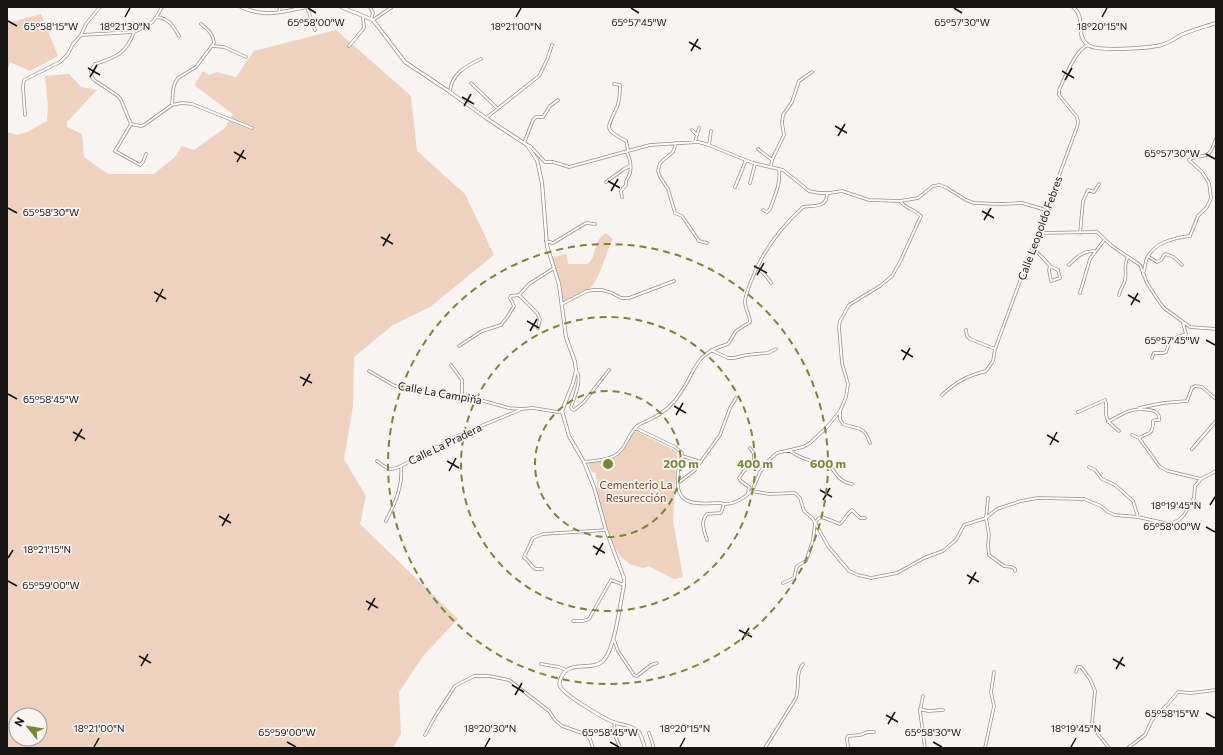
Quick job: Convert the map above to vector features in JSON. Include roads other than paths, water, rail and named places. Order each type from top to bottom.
[{"type":"street","points":[[25,115],[24,80],[60,62],[68,54],[73,44],[81,35],[86,24],[100,7]]},
{"type":"street","points":[[81,35],[134,32],[148,26],[154,21],[162,7]]},
{"type":"street","points":[[241,7],[263,14],[307,7],[315,30]]},
{"type":"street","points":[[279,12],[280,7]]},
{"type":"street","points":[[341,7],[372,20],[404,62],[527,145],[545,162],[553,162],[569,167],[650,145],[695,142],[709,145],[755,164],[778,168],[809,191],[827,193],[842,191],[869,200],[900,201],[918,198],[933,186],[940,185],[974,203],[1022,203],[1046,210]]},
{"type":"street","points":[[370,7],[373,13],[372,20]]},
{"type":"street","points":[[372,20],[392,7]]},
{"type":"street","points":[[1073,7],[1079,13],[1081,19],[1080,31],[1082,38],[1088,45],[1099,49],[1159,46],[1168,43],[1181,35],[1216,24]]},
{"type":"street","points":[[349,46],[364,28],[363,15]]},
{"type":"street","points":[[156,17],[161,17],[169,22],[179,36]]},
{"type":"street","points":[[172,104],[174,84],[176,80],[196,68],[213,46],[214,43],[212,33],[201,24]]},
{"type":"street","points":[[131,124],[122,100],[94,80],[90,71],[95,64],[112,59],[126,49],[134,32]]},
{"type":"street","points":[[486,118],[539,76],[552,45]]},
{"type":"street","name":"Calle Leopoldo Febres","points":[[942,395],[967,376],[986,371],[993,361],[995,349],[1078,122],[1075,114],[1059,95],[1059,90],[1078,53],[1088,45]]},
{"type":"street","points":[[213,46],[224,48],[246,58]]},
{"type":"street","points":[[450,92],[451,83],[461,70],[481,59]]},
{"type":"street","points":[[771,167],[772,160],[784,136],[782,123],[783,116],[792,102],[799,81],[812,72]]},
{"type":"street","points":[[471,83],[498,108]]},
{"type":"street","points":[[614,84],[620,86],[620,100],[609,120],[609,128],[613,134],[626,141],[627,151],[631,160],[630,173],[626,181],[626,185],[621,191],[622,197]]},
{"type":"street","points":[[558,100],[550,106],[543,117],[536,117],[533,120],[527,145],[537,160],[539,166],[542,182],[546,241],[559,284],[566,337],[575,362],[576,371],[573,383],[562,411],[569,436],[584,462],[594,487],[606,530],[624,578],[624,585],[613,639],[608,656],[596,665],[574,667],[566,670],[562,674],[560,686],[564,692],[592,711],[614,722],[633,727],[639,732],[645,748]]},
{"type":"street","points":[[131,124],[141,126],[144,125],[172,104],[182,103],[192,104],[252,128]]},
{"type":"street","points":[[131,124],[115,151],[140,165],[146,154]]},
{"type":"street","points":[[695,142],[699,128]]},
{"type":"street","points":[[692,130],[697,135]]},
{"type":"street","points":[[709,145],[711,130]]},
{"type":"street","points":[[1143,274],[1148,257],[1155,248],[1166,241],[1177,237],[1190,236],[1198,216],[1207,207],[1211,198],[1209,183],[1202,172],[1190,160],[1192,157],[1206,155],[1210,152],[1216,139]]},
{"type":"street","points":[[676,143],[673,152],[660,163],[658,171],[668,189],[675,213],[682,216],[699,241],[707,243]]},
{"type":"street","points":[[758,149],[772,160]]},
{"type":"street","points":[[735,187],[746,160]]},
{"type":"street","points":[[750,183],[755,164]]},
{"type":"street","points":[[606,182],[630,166]]},
{"type":"street","points":[[763,210],[767,212],[770,209],[780,177],[778,168]]},
{"type":"street","points":[[1080,233],[1083,201],[1088,190],[1094,192],[1098,184]]},
{"type":"street","points":[[584,462],[614,456],[639,424],[650,420],[669,407],[681,393],[699,360],[714,348],[728,344],[736,331],[750,322],[745,303],[745,296],[756,267],[774,238],[794,216],[803,207],[816,207],[822,204],[827,198],[827,193]]},
{"type":"street","points":[[635,428],[682,453],[677,473],[679,495],[686,501],[696,503],[732,503],[752,491],[760,472],[770,459],[777,453],[803,447],[810,443],[827,427],[840,411],[846,397],[848,384],[842,363],[839,327],[840,321],[849,305],[880,286],[892,276],[921,216],[917,212],[901,204],[900,201]]},
{"type":"street","points":[[546,241],[553,243],[586,223],[595,224]]},
{"type":"street","points":[[1038,233],[1097,232],[1112,246],[1140,265],[1143,274],[1164,308],[1190,327],[1216,329]]},
{"type":"street","points":[[1080,293],[1090,259],[1105,239]]},
{"type":"street","points":[[1033,248],[1050,266],[1058,270],[1060,278],[1058,280],[1051,281],[1049,270],[1050,266]]},
{"type":"street","points":[[1068,265],[1082,254],[1089,251],[1096,251]]},
{"type":"street","points":[[1148,257],[1157,262],[1161,260],[1165,254],[1172,255],[1175,256],[1182,265]]},
{"type":"street","points":[[1119,295],[1120,288],[1126,279],[1124,267],[1128,257]]},
{"type":"street","points":[[756,267],[762,274],[767,276],[771,284]]},
{"type":"street","points":[[459,346],[482,331],[501,325],[513,310],[514,306],[510,298],[511,296],[519,294],[529,284],[554,268]]},
{"type":"street","points":[[562,304],[587,291],[602,290],[621,298],[629,298],[674,281]]},
{"type":"street","points":[[519,294],[537,313],[540,319],[538,328]]},
{"type":"street","points":[[1152,358],[1154,353],[1166,352],[1170,340],[1186,334],[1183,323]]},
{"type":"street","points":[[966,330],[967,336],[970,339],[995,349]]},
{"type":"street","points":[[711,350],[728,358],[734,358],[746,355],[768,353],[776,349]]},
{"type":"street","points":[[451,364],[462,380],[462,395]]},
{"type":"street","points":[[576,371],[579,374],[579,377],[577,390],[571,406],[574,410],[584,402],[609,370]]},
{"type":"street","name":"Calle La Campiña","points":[[369,371],[395,386],[439,395],[462,395],[509,408],[533,408],[558,412],[562,411]]},
{"type":"street","points":[[1108,422],[1127,411],[1138,408],[1163,403],[1187,401],[1192,388],[1195,386],[1202,387],[1216,399]]},
{"type":"street","points":[[678,483],[694,471],[720,435],[730,408],[736,398]]},
{"type":"street","points":[[1078,412],[1105,400],[1106,417],[1108,422],[1119,431]]},
{"type":"street","points":[[1138,408],[1154,410],[1160,418],[1159,420],[1153,421],[1153,430],[1151,433],[1139,438]]},
{"type":"street","name":"Calle La Pradera","points":[[386,521],[398,498],[402,474],[401,466],[459,435],[521,409]]},
{"type":"street","points":[[840,411],[840,419],[843,424],[860,428],[865,431],[870,443]]},
{"type":"street","points":[[1192,448],[1216,421]]},
{"type":"street","points":[[1132,435],[1139,438],[1160,467],[1168,471],[1201,479]]},
{"type":"street","points":[[748,494],[749,487],[739,478],[744,471],[754,463],[754,454],[750,448]]},
{"type":"street","points":[[788,450],[806,460],[831,467],[837,476],[845,483],[852,484]]},
{"type":"street","points":[[682,456],[701,462]]},
{"type":"street","points":[[378,461],[389,470],[394,470],[401,466]]},
{"type":"street","points":[[1089,467],[1095,470],[1102,479],[1115,486],[1133,500],[1138,517]]},
{"type":"street","points":[[752,491],[769,494],[795,493],[800,498],[804,511],[813,519],[828,546],[849,571],[871,578],[897,573],[924,558],[943,551],[956,540],[964,525],[986,518],[998,508],[1021,501],[1038,498],[1084,499],[1101,506],[1108,512],[1115,515],[1138,517],[1169,524],[1179,520],[1184,515],[1194,498],[1195,486],[1201,479],[1216,471]]},
{"type":"street","points":[[988,498],[986,518],[989,535],[989,555],[1004,566],[1015,569],[1014,571]]},
{"type":"street","points":[[707,540],[703,519],[707,514],[721,513],[724,504]]},
{"type":"street","points":[[783,583],[794,578],[794,569],[806,561],[813,540],[815,523],[818,519],[822,517],[840,524],[852,510],[860,518],[865,518]]},
{"type":"street","points":[[542,569],[535,569],[524,556],[533,538],[543,534],[606,530]]},
{"type":"street","points":[[573,621],[589,619],[611,580],[624,585]]},
{"type":"street","points":[[613,639],[618,651],[634,675],[637,676],[650,665],[657,663]]},
{"type":"street","points":[[541,664],[559,667],[566,670]]},
{"type":"street","points":[[765,748],[796,698],[798,689],[798,673],[803,664]]},
{"type":"street","points":[[1076,672],[1078,667],[1081,667],[1090,679],[1095,691],[1092,723],[1094,729],[1109,748]]},
{"type":"street","points":[[985,748],[994,706],[991,692],[994,672]]},
{"type":"street","points":[[425,735],[455,686],[474,676],[489,676],[502,677],[509,680],[549,711],[555,720],[562,726],[585,734],[590,739],[594,748]]},
{"type":"street","points":[[1128,748],[1145,735],[1152,720],[1178,692],[1192,693],[1216,690]]},
{"type":"street","points":[[923,696],[920,708],[925,748]]},
{"type":"street","points":[[920,708],[928,712],[943,710]]},
{"type":"street","points":[[614,722],[620,748]]},
{"type":"street","points":[[848,748],[846,738],[848,736],[874,732]]},
{"type":"street","points":[[648,733],[653,748]]},
{"type":"park label","name":"Cementerio La Resurección","points":[[636,491]]}]
